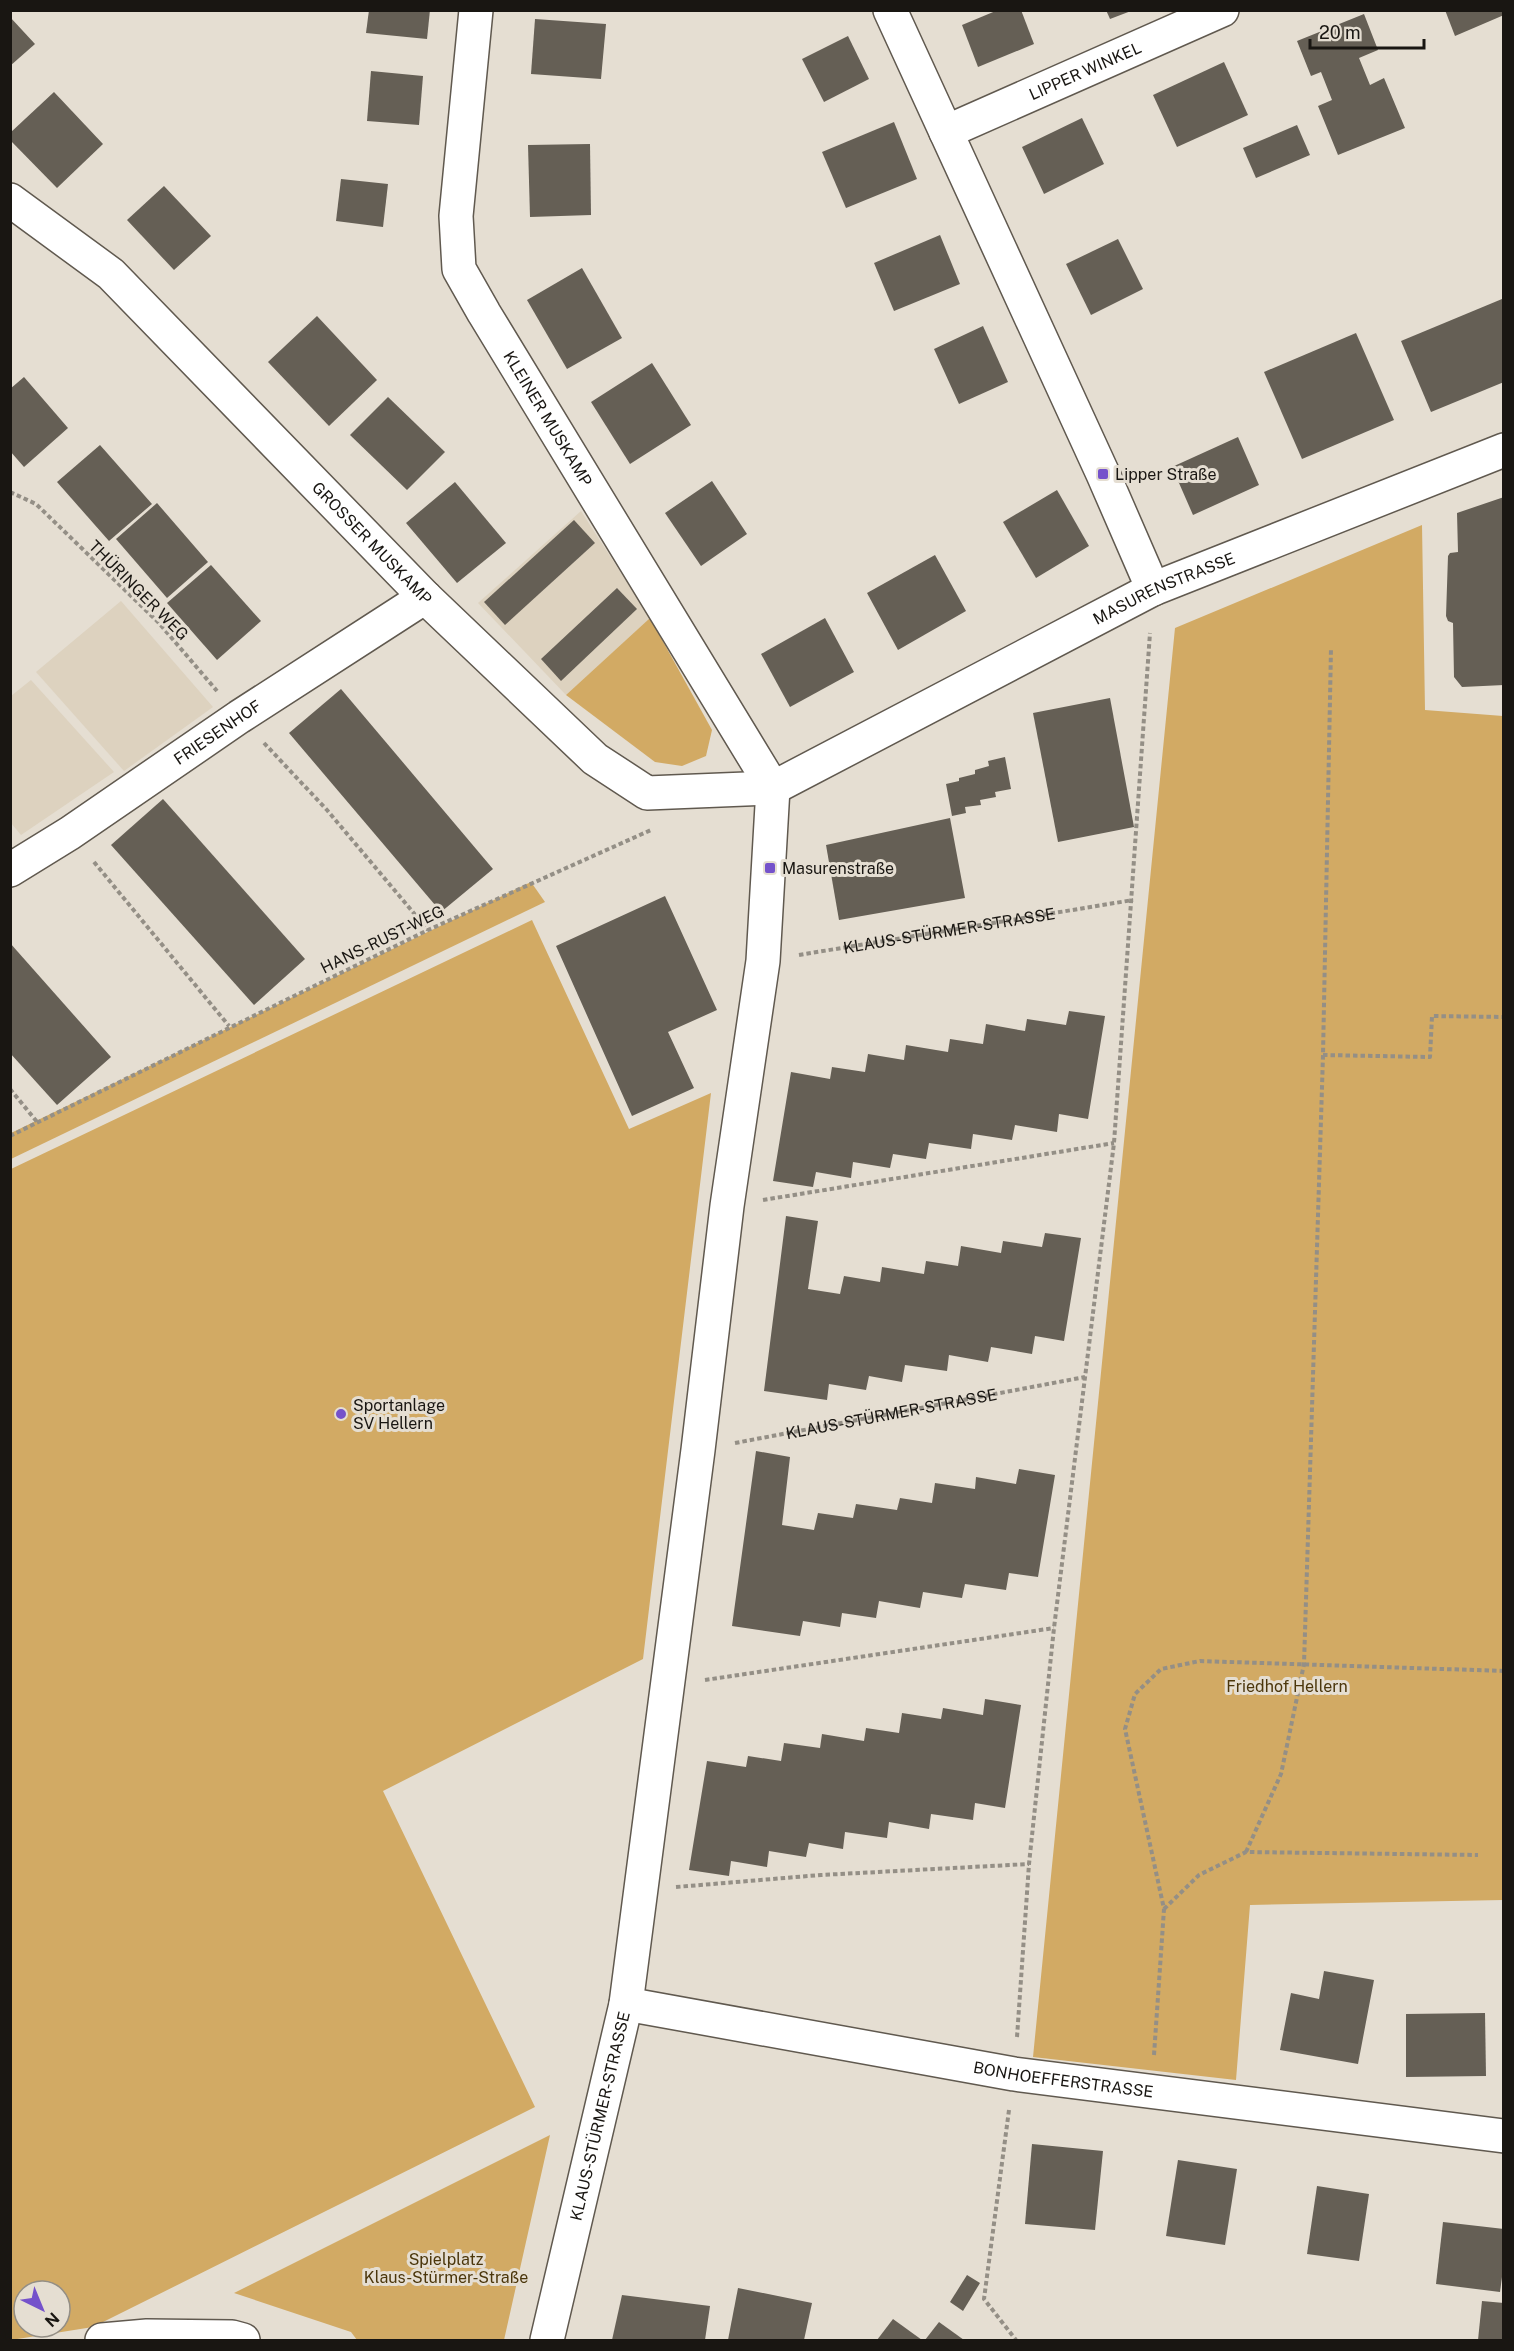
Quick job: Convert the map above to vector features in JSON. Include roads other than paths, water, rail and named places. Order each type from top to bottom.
[{"type":"street","name":"KLEINER MUSKAMP","points":[[476,10],[456,216],[459,269],[483,313],[773,788]]},
{"type":"street","points":[[890,10],[1153,589]]},
{"type":"street","name":"LIPPER WINKEL","points":[[946,132],[1222,10]]},
{"type":"street","name":"GROSSER MUSKAMP","points":[[10,200],[111,274],[425,597],[595,759],[647,793],[773,788]]},
{"type":"street","name":"MASURENSTRASSE","points":[[773,788],[1153,589],[1503,450]]},
{"type":"street","name":"FRIESENHOF","points":[[10,870],[70,833],[239,717],[425,597]]},
{"type":"street","name":"KLAUS-STÜRMER-STRASSE","points":[[548,2340],[626,2004],[698,1450],[727,1206],[763,961],[773,788]]},
{"type":"street","name":"BONHOEFFERSTRASSE","points":[[626,2004],[1014,2074],[1503,2136]]},
{"type":"street","points":[[102,2340],[147,2336],[232,2337],[243,2340]]},
{"type":"place","name":"Lipper Straße","points":[[1103,474]]},
{"type":"place","name":"Masurenstraße","points":[[770,868]]},
{"type":"place","name":"Sportanlage SV Hellern","points":[[341,1414]]},
{"type":"park label","name":"Friedhof Hellern","points":[[1287,1686]]},
{"type":"park label","name":"Spielplatz Klaus-Stürmer-Straße","points":[[446,2268]]}]
